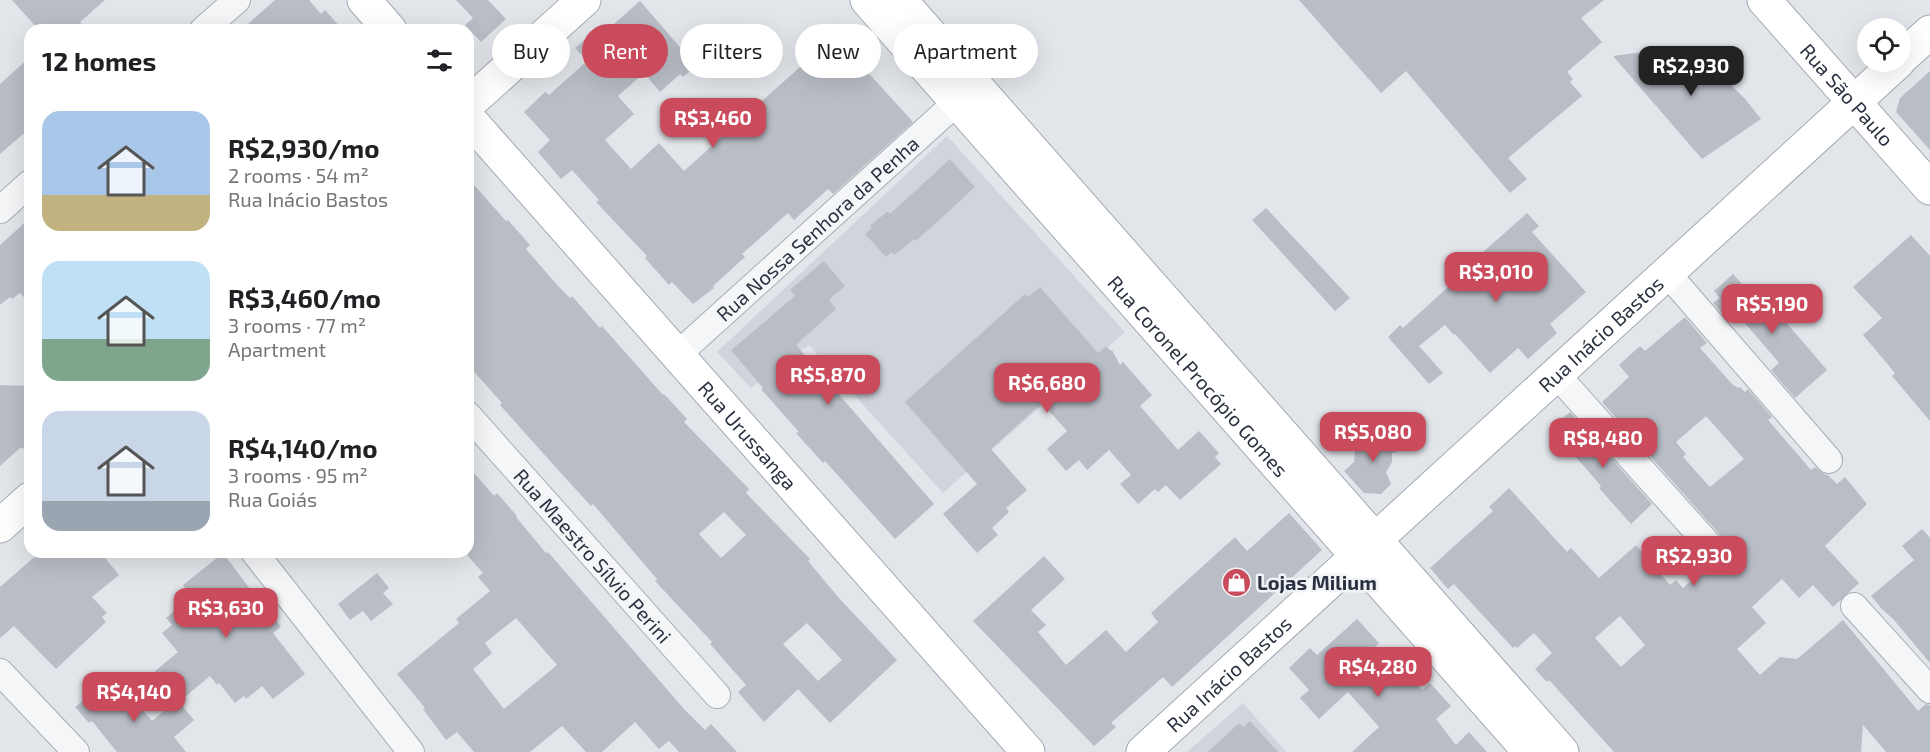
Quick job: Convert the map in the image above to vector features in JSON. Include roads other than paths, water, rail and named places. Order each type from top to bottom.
[{"type":"main road","points":[[364,0],[385,24]]},
{"type":"main road","points":[[474,99],[584,0]]},
{"type":"main road","name":"Rua Coronel Procópio Gomes","points":[[867,0],[957,102],[1366,548],[1562,752]]},
{"type":"main road","name":"Rua Coronel Procópio Gomes","points":[[900,0],[1366,548],[1530,752]]},
{"type":"main road","name":"Rua São Paulo","points":[[1764,0],[1930,188]]},
{"type":"main road","name":"Rua Inácio Bastos","points":[[1911,49],[1930,32]]},
{"type":"main road","name":"Rua Inácio Bastos","points":[[1143,752],[1886,72]]},
{"type":"main road","name":"Rua Urussanga","points":[[474,125],[1028,752]]},
{"type":"street","points":[[210,24],[237,0]]},
{"type":"street","name":"Rua Nossa Senhora da Penha","points":[[677,355],[957,102]]},
{"type":"street","points":[[0,210],[24,188]]},
{"type":"street","points":[[1667,273],[1829,460]]},
{"type":"street","points":[[1556,375],[1718,555]]},
{"type":"street","name":"Rua Maestro Sílvio Perini","points":[[474,422],[717,695]]},
{"type":"street","points":[[259,558],[411,752]]},
{"type":"street","points":[[1854,606],[1930,690]]},
{"type":"street","points":[[0,672],[76,752]]},
{"type":"place","name":"Lojas Milium","points":[[1236,582]]}]
